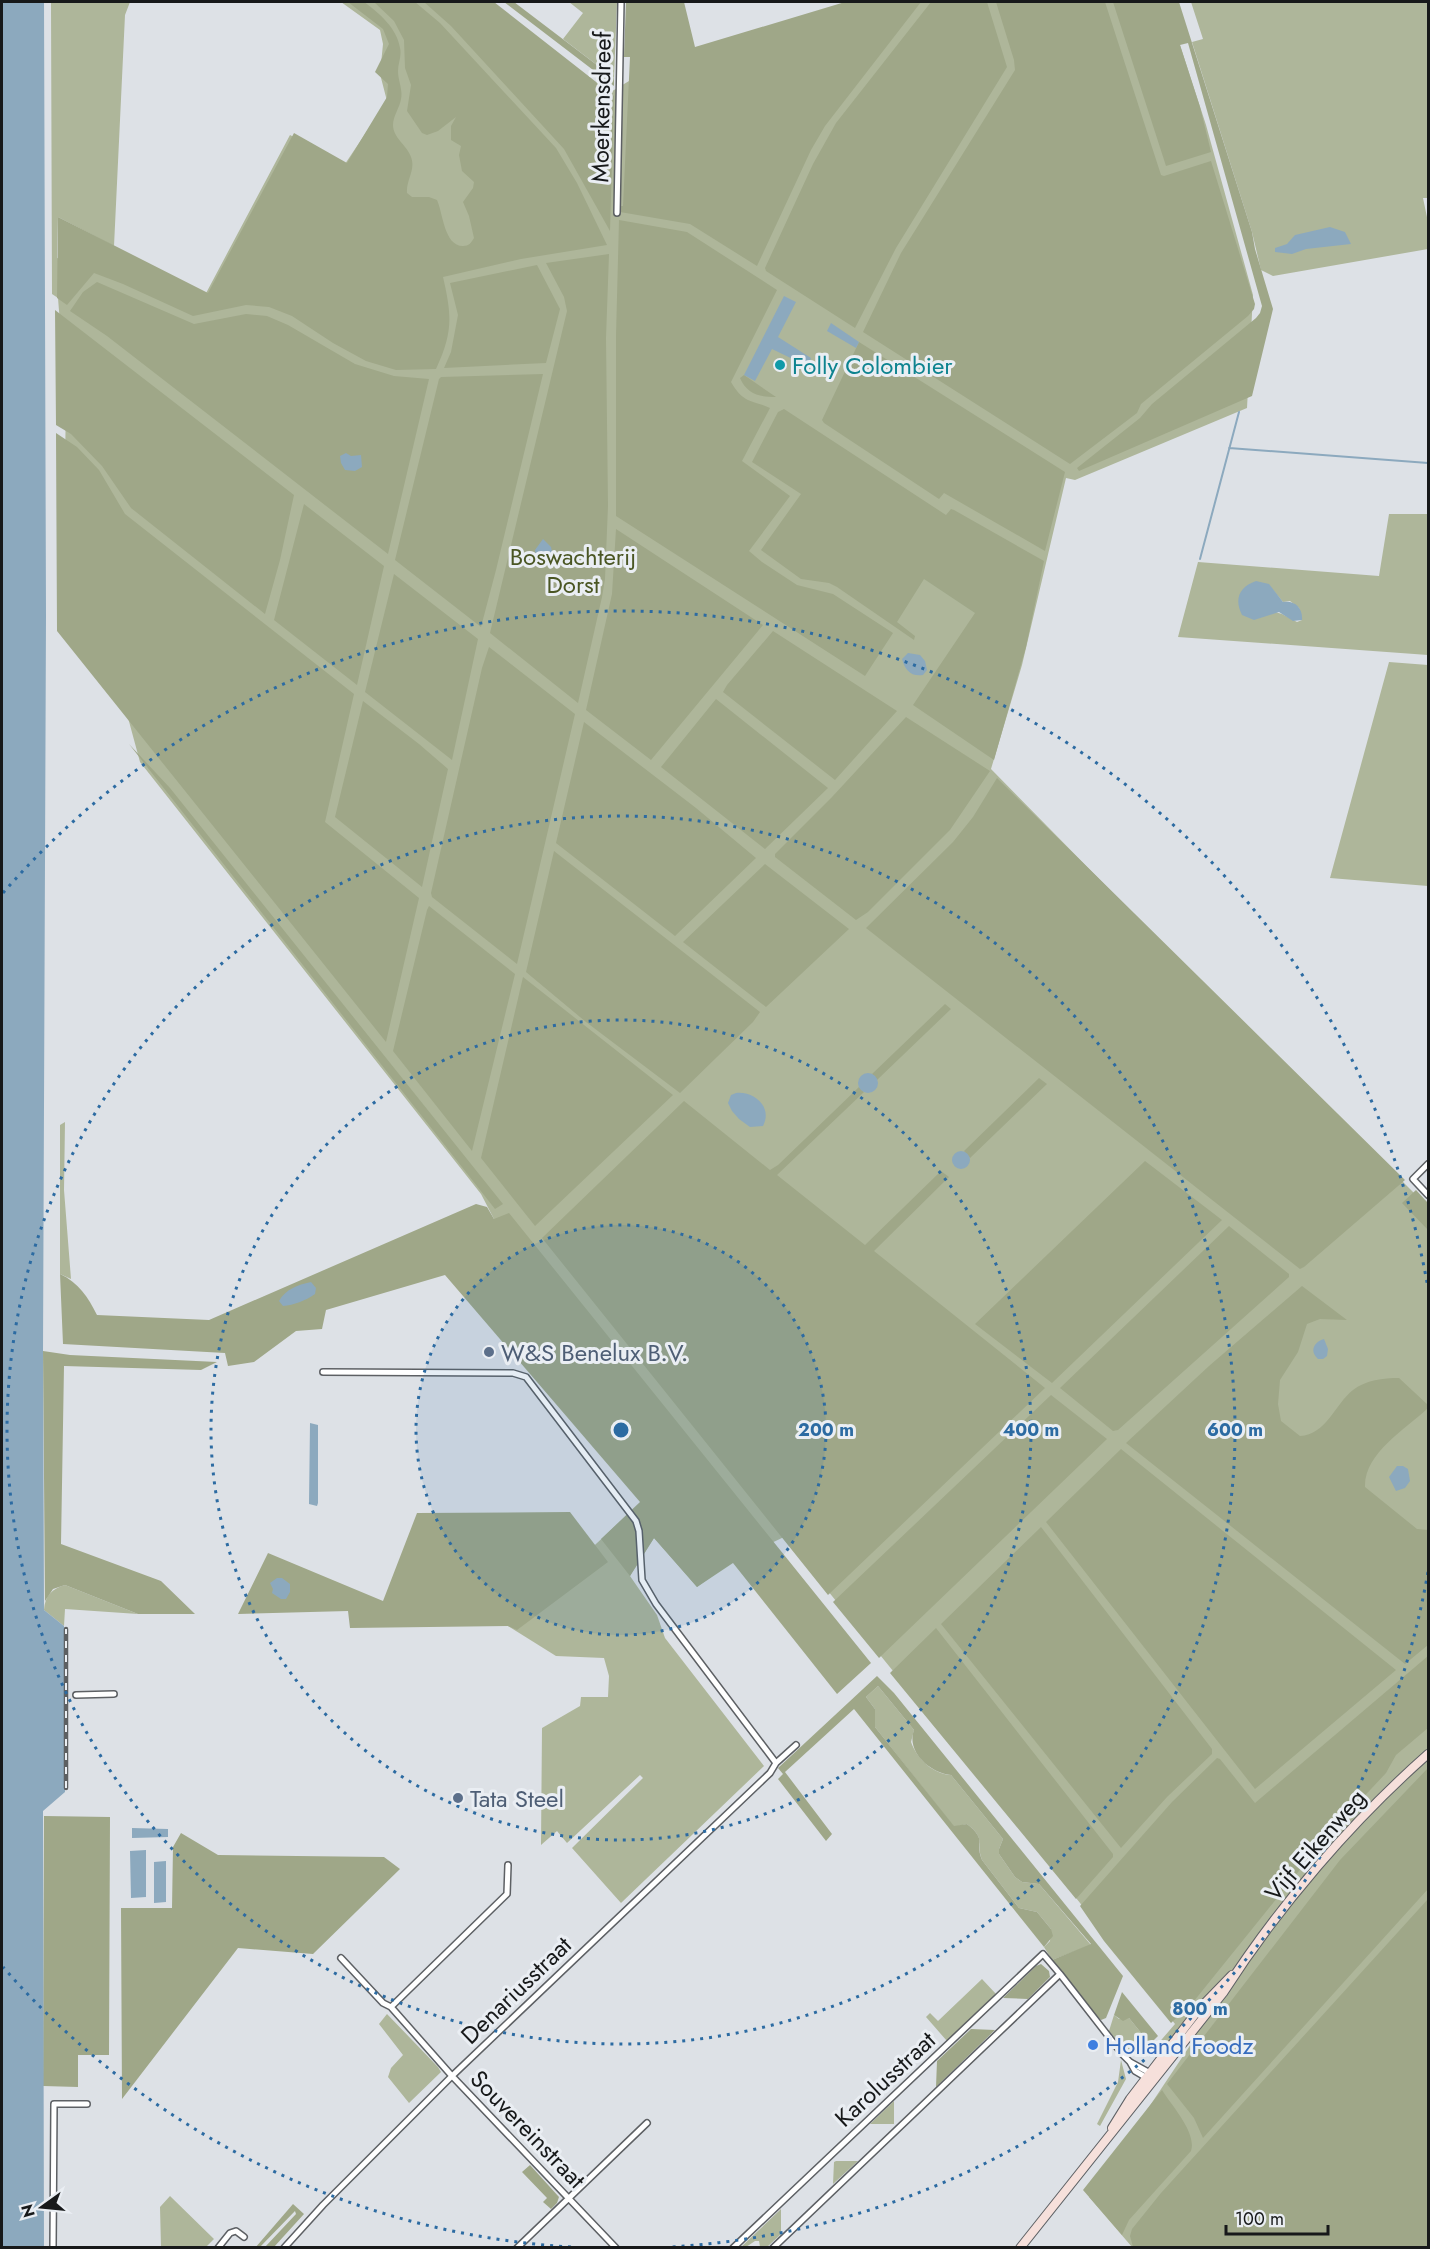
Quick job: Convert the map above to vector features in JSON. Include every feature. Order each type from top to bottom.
[{"type":"main road","name":"Vijf Eikenweg","points":[[1020,2247],[1108,2137],[1150,2077],[1223,1993],[1239,1968],[1315,1871],[1354,1826],[1428,1754]]},
{"type":"street","name":"Moerkensdreef","points":[[616,213],[621,2]]},
{"type":"street","points":[[1428,1164],[1413,1179],[1428,1195]]},
{"type":"street","points":[[323,1372],[513,1373],[526,1377],[636,1521],[639,1531],[640,1572],[644,1587],[776,1763]]},
{"type":"street","points":[[76,1695],[114,1694]]},
{"type":"street","name":"Denariusstraat","points":[[284,2247],[452,2076],[796,1746]]},
{"type":"street","points":[[391,2007],[507,1894],[508,1865]]},
{"type":"street","name":"Karolusstraat","points":[[733,2247],[1043,1954],[1130,2062],[1150,2077]]},
{"type":"street","name":"Souvereinstraat","points":[[341,1958],[383,2003],[391,2007],[452,2076],[616,2247]]},
{"type":"street","name":"Karolusstraat","points":[[774,2247],[1060,1974]]},
{"type":"street","points":[[53,2247],[54,2104],[87,2104]]},
{"type":"street","points":[[517,2247],[647,2123]]},
{"type":"street","points":[[218,2247],[230,2233],[236,2231],[244,2237]]},
{"type":"green space","name":"Boswachterij Dorst","points":[[51,2],[130,2],[125,15],[114,246],[58,217],[57,258],[204,297],[290,135],[345,164],[387,101],[380,74],[383,44],[380,30],[341,2],[489,2],[609,93],[629,81],[693,56],[865,2],[1166,2],[1206,125],[1253,295],[1247,408],[1075,480],[1066,478],[1022,665],[991,769],[1282,1065],[1297,1076],[1428,1207],[1428,2247],[1132,2247],[1089,2197],[1191,2044],[1180,2030],[1160,2058],[1150,2053],[1175,2024],[1029,1838],[784,1537],[732,1562],[697,1587],[654,1538],[630,1576],[657,1615],[665,1638],[764,1766],[621,1903],[572,1848],[643,1778],[640,1775],[567,1843],[557,1831],[541,1845],[542,1728],[580,1706],[581,1697],[608,1697],[609,1676],[604,1658],[556,1656],[508,1626],[641,1502],[481,1194],[140,762],[127,714],[64,525],[66,400],[58,298],[52,294]]},
{"type":"green space","points":[[348,2],[364,2],[370,6],[395,34],[401,54],[398,75],[401,95],[393,125],[395,134],[409,153],[412,162],[407,193],[412,197],[429,197],[437,200],[445,228],[452,241],[457,245],[465,246],[470,244],[474,238],[463,202],[473,188],[474,182],[462,171],[459,155],[461,146],[451,140],[451,126],[456,117],[438,131],[427,135],[422,133],[407,111],[411,85],[405,68],[404,40],[394,21],[374,2],[415,2],[440,23],[556,148],[577,183],[607,245],[521,259],[443,277],[449,324],[446,344],[436,369],[396,370],[366,361],[292,316],[269,307],[246,305],[193,316],[94,273],[67,305],[57,298],[58,217],[208,293],[294,133],[347,163],[387,97],[388,84],[375,72],[389,44],[383,29]]},
{"type":"green space","points":[[424,2],[494,2],[614,96],[610,231],[564,149],[451,26]]},
{"type":"green space","points":[[504,2],[514,2],[614,78],[614,86]]},
{"type":"green space","points":[[569,2],[617,2],[614,78],[563,39],[583,13]]},
{"type":"green space","points":[[626,2],[684,2],[695,47],[845,2],[921,2],[825,126],[811,150],[757,266],[690,224],[620,212],[620,206],[623,206],[630,57],[624,57]]},
{"type":"green space","points":[[931,2],[987,2],[1007,67],[896,248],[855,328],[766,271],[765,268],[813,164],[836,123]]},
{"type":"green space","points":[[996,2],[1105,2],[1161,175],[1211,161],[1255,304],[1248,316],[1141,404],[1137,413],[1070,464],[863,332],[901,253],[1015,70]]},
{"type":"green space","points":[[1113,2],[1179,2],[1252,232],[1273,309],[1252,396],[1079,471],[1077,468],[1140,418],[1152,404],[1256,318],[1262,306],[1188,43],[1180,45],[1200,107],[1211,152],[1166,166]]},
{"type":"green space","points":[[1191,2],[1428,2],[1428,198],[1423,198],[1428,222],[1428,249],[1273,276],[1261,270],[1252,232],[1192,42],[1203,39]]},
{"type":"green space","points":[[619,220],[687,232],[777,290],[731,382],[744,398],[770,408],[742,461],[790,496],[749,551],[797,585],[833,594],[893,633],[865,676],[616,516],[616,336]]},
{"type":"green space","points":[[609,254],[606,338],[608,506],[605,579],[578,703],[490,633],[567,311],[564,297],[546,263]]},
{"type":"green space","points":[[537,265],[560,309],[546,363],[444,368],[451,352],[458,315],[450,283]]},
{"type":"green space","points":[[97,282],[194,324],[246,314],[267,316],[288,325],[355,364],[394,376],[429,379],[388,554],[107,336],[70,311],[83,292]]},
{"type":"green space","points":[[55,310],[294,495],[265,614],[131,508],[102,466],[71,434],[56,425]]},
{"type":"green space","points":[[859,342],[1065,472],[1045,551],[944,493],[939,499],[824,423],[822,420]]},
{"type":"green space","points":[[543,374],[481,627],[395,560],[439,379],[441,377]]},
{"type":"green space","points":[[744,375],[776,397],[759,395],[750,391],[740,378]]},
{"type":"green space","points":[[784,409],[946,515],[951,509],[954,510],[1044,561],[1026,647],[994,760],[913,705],[975,613],[924,579],[897,622],[915,636],[914,640],[837,587],[829,583],[801,579],[761,550],[801,494],[752,462],[778,412]]},
{"type":"green space","points":[[56,433],[77,447],[99,470],[125,514],[354,694],[325,822],[419,898],[386,1042],[57,631]]},
{"type":"green space","points":[[304,504],[384,566],[357,685],[274,620]]},
{"type":"green space","points":[[1389,514],[1428,514],[1428,655],[1178,637],[1198,562],[1379,576]],"holes":[[[1268,584],[1283,602],[1290,601],[1299,608],[1302,620],[1297,622],[1275,612]]]},
{"type":"green space","points":[[616,529],[763,625],[651,760],[586,710],[612,594]]},
{"type":"green space","points":[[394,574],[478,639],[452,760],[365,692]]},
{"type":"green space","points":[[773,631],[897,711],[835,780],[723,692]]},
{"type":"green space","points":[[489,647],[575,714],[517,964],[432,897],[431,893],[482,668]]},
{"type":"green space","points":[[1389,662],[1428,665],[1428,886],[1330,878]]},
{"type":"green space","points":[[716,699],[828,788],[765,849],[661,767]]},
{"type":"green space","points":[[363,701],[448,769],[422,887],[335,817]]},
{"type":"green space","points":[[906,717],[990,771],[950,830],[868,912],[856,920],[775,857],[775,854],[832,797]]},
{"type":"green space","points":[[584,722],[696,808],[756,858],[675,936],[556,843]]},
{"type":"green space","points":[[129,744],[170,788],[503,1204],[495,1209]]},
{"type":"green space","points":[[997,778],[1405,1180],[1304,1267],[1300,1269],[866,928],[953,842],[973,817]]},
{"type":"green space","points":[[554,851],[760,1012],[753,1022],[680,1093],[586,1022],[526,972]]},
{"type":"green space","points":[[765,864],[849,929],[766,1007],[683,942]]},
{"type":"green space","points":[[429,906],[515,974],[472,1151],[393,1051]]},
{"type":"green space","points":[[523,977],[673,1095],[535,1226],[481,1158]]},
{"type":"green space","points":[[945,1004],[951,1009],[877,1080],[872,1074]]},
{"type":"green space","points":[[1039,1078],[1047,1084],[970,1158],[964,1151]]},
{"type":"green space","points":[[859,1087],[864,1092],[777,1175],[865,1245],[941,1171],[949,1177],[874,1251],[1045,1388],[828,1595],[542,1238],[684,1101],[770,1170]]},
{"type":"green space","points":[[65,1122],[64,1190],[71,1279],[60,1274],[60,1125]]},
{"type":"green space","points":[[1145,1161],[1222,1220],[1052,1383],[975,1324]]},
{"type":"green space","points":[[1416,1190],[1428,1203],[1428,1230],[1402,1203]]},
{"type":"green space","points":[[476,1204],[487,1207],[494,1219],[509,1213],[871,1663],[837,1694],[733,1563],[697,1587],[654,1538],[630,1576],[601,1539],[640,1502],[445,1275],[326,1310],[322,1329],[296,1331],[254,1362],[228,1366],[225,1353],[63,1344],[60,1274],[82,1291],[97,1315],[209,1320]]},
{"type":"green space","points":[[1229,1226],[1289,1274],[1289,1277],[1118,1430],[1113,1431],[1060,1388]]},
{"type":"green space","points":[[1302,1286],[1347,1320],[1320,1319],[1307,1324],[1298,1352],[1280,1380],[1278,1404],[1281,1421],[1300,1436],[1309,1434],[1323,1425],[1353,1390],[1369,1382],[1387,1378],[1399,1378],[1428,1405],[1428,1408],[1398,1433],[1371,1463],[1365,1487],[1417,1529],[1428,1530],[1428,1645],[1405,1664],[1126,1443],[1209,1366]]},
{"type":"green space","points":[[43,1351],[70,1355],[217,1362],[201,1370],[64,1366],[61,1544],[161,1581],[195,1614],[138,1614],[65,1585],[53,1589],[45,1601]]},
{"type":"green space","points":[[1051,1395],[1107,1439],[879,1658],[833,1602]]},
{"type":"green space","points":[[1121,1449],[1396,1670],[1255,1789],[1046,1522]]},
{"type":"green space","points":[[570,1512],[608,1562],[517,1630],[508,1626],[350,1628],[348,1611],[238,1614],[268,1553],[383,1601],[417,1513]]},
{"type":"green space","points":[[1041,1527],[1212,1749],[1212,1754],[1167,1797],[1121,1848],[941,1624]]},
{"type":"green space","points":[[65,1585],[138,1614],[65,1609],[64,1626],[44,1610],[50,1593]]},
{"type":"green space","points":[[936,1628],[1113,1854],[1113,1857],[1076,1899],[890,1673]]},
{"type":"green space","points":[[1428,1656],[1428,1728],[1396,1755],[1386,1773],[1328,1835],[1194,2001],[1171,2023],[1104,1941],[1080,1906],[1172,1802],[1217,1758],[1255,1803]]},
{"type":"green space","points":[[877,1676],[894,1693],[1123,1976],[1106,2018],[1101,2020],[1096,2015],[1052,1960],[1091,1944],[1039,1884],[1022,1882],[1015,1877],[999,1854],[1003,1839],[951,1775],[935,1770],[922,1760],[913,1746],[914,1730],[878,1686],[866,1697],[875,1709],[875,1727],[954,1826],[967,1824],[977,1834],[982,1860],[1019,1908],[1037,1912],[1051,1929],[1053,1936],[1044,1947],[854,1709],[785,1772],[832,1834],[826,1841],[778,1779],[783,1774],[778,1768]]},
{"type":"green space","points":[[878,1686],[914,1730],[911,1742],[922,1760],[932,1769],[951,1775],[1003,1839],[999,1854],[1015,1877],[1022,1882],[1039,1884],[1091,1945],[1052,1960],[1044,1947],[1050,1941],[1051,1929],[1037,1912],[1019,1908],[982,1860],[977,1834],[967,1824],[954,1827],[875,1727],[875,1709],[866,1697]]},
{"type":"green space","points":[[1428,1768],[1428,1889],[1203,2138],[1194,2118],[1167,2084],[1340,1860]]},
{"type":"green space","points":[[44,1816],[110,1817],[109,2055],[78,2055],[78,2087],[43,2086]]},
{"type":"green space","points":[[181,1833],[218,1855],[384,1857],[400,1869],[313,1954],[238,1948],[122,2099],[121,1908],[172,1908],[173,1847]]},
{"type":"green space","points":[[1428,1899],[1428,2247],[1133,2247],[1130,2236],[1132,2229],[1161,2193]]},
{"type":"green space","points":[[1041,1964],[1049,1971],[1050,1977],[1028,1999],[1003,1998],[1036,1966]]},
{"type":"green space","points":[[982,1979],[996,1994],[947,2041],[926,2017],[930,2013],[938,2021]]},
{"type":"green space","points":[[1122,1992],[1158,2036],[1150,2044],[1129,2018],[1123,2021],[1114,2015]]},
{"type":"green space","points":[[387,2014],[441,2072],[409,2103],[388,2077],[391,2068],[403,2055],[379,2024]]},
{"type":"green space","points":[[1114,2015],[1119,2019],[1129,2018],[1150,2044],[1145,2052],[1128,2054],[1109,2031]]},
{"type":"green space","points":[[971,2029],[995,2030],[936,2087],[937,2061]]},
{"type":"green space","points":[[1121,2060],[1126,2079],[1100,2126],[1097,2124],[1118,2082]]},
{"type":"green space","points":[[1162,2090],[1187,2128],[1192,2144],[1191,2151],[1129,2220],[1122,2235],[1083,2190]]},
{"type":"green space","points":[[894,2101],[894,2124],[870,2124]]},
{"type":"green space","points":[[858,2161],[833,2184],[834,2162]]},
{"type":"green space","points":[[530,2165],[559,2197],[551,2209],[543,2202],[547,2198],[522,2172]]},
{"type":"green space","points":[[170,2196],[214,2239],[206,2247],[161,2247],[160,2207]]},
{"type":"green space","points":[[293,2204],[304,2214],[274,2247],[265,2247],[296,2214],[295,2211],[260,2247],[255,2248]]},
{"type":"green space","points":[[781,2209],[781,2234],[767,2247],[760,2247],[759,2241],[755,2241],[740,2248]]},
{"type":"water","points":[[2,2],[44,2],[46,615],[44,1610],[64,1626],[65,1792],[43,1811],[44,2248],[2,2247]]},
{"type":"water","points":[[1330,227],[1345,232],[1351,244],[1306,249],[1292,254],[1275,252],[1275,248],[1287,244],[1295,235]]},
{"type":"water","points":[[784,296],[796,302],[778,337],[811,358],[808,365],[805,365],[772,349],[755,381],[744,375]]},
{"type":"water","points":[[831,323],[859,342],[856,348],[827,331]]},
{"type":"water","points":[[346,453],[351,456],[361,455],[362,467],[355,471],[345,470],[340,456]]},
{"type":"water","points":[[543,539],[551,547],[553,556],[545,560],[536,556],[535,550]]},
{"type":"water","points":[[1256,581],[1269,584],[1283,602],[1295,604],[1301,612],[1302,620],[1293,621],[1279,612],[1254,620],[1242,615],[1238,604],[1240,594],[1242,590]]},
{"type":"water","points":[[908,653],[920,655],[925,661],[927,670],[923,675],[912,674],[907,669],[902,659]]},
{"type":"water","points":[[868,1073],[875,1076],[878,1083],[875,1090],[868,1093],[861,1090],[858,1083],[861,1076]]},
{"type":"water","points":[[736,1093],[749,1095],[760,1102],[766,1113],[763,1126],[750,1127],[732,1111],[728,1103],[731,1095]]},
{"type":"water","points":[[961,1151],[967,1154],[970,1160],[967,1166],[961,1169],[955,1166],[952,1160],[955,1154]]},
{"type":"water","points":[[311,1282],[316,1288],[315,1294],[299,1302],[283,1306],[279,1301],[292,1288]]},
{"type":"water","points":[[1324,1339],[1328,1349],[1327,1356],[1318,1359],[1313,1350],[1318,1342]]},
{"type":"water","points":[[310,1423],[318,1425],[317,1506],[309,1504]]},
{"type":"water","points":[[1397,1466],[1408,1469],[1410,1481],[1405,1488],[1396,1491],[1389,1477]]},
{"type":"water","points":[[277,1578],[282,1578],[290,1584],[290,1592],[286,1599],[281,1599],[272,1593],[270,1583]]},
{"type":"water","points":[[132,1828],[168,1829],[168,1837],[132,1838]]},
{"type":"water","points":[[146,1850],[146,1897],[131,1898],[130,1851]]},
{"type":"water","points":[[166,1861],[166,1902],[154,1903],[154,1862]]},
{"type":"waterway","points":[[1200,559],[1239,412]]},
{"type":"waterway","points":[[1229,448],[1428,463]]},
{"type":"railway","points":[[66,1629],[66,1788]]},
{"type":"place","name":"Folly Colombier","points":[[780,365]]},
{"type":"place","name":"W&S Benelux B.V.","points":[[489,1352]]},
{"type":"place","name":"Tata Steel","points":[[458,1798]]},
{"type":"place","name":"Holland Foodz","points":[[1093,2045]]}]
